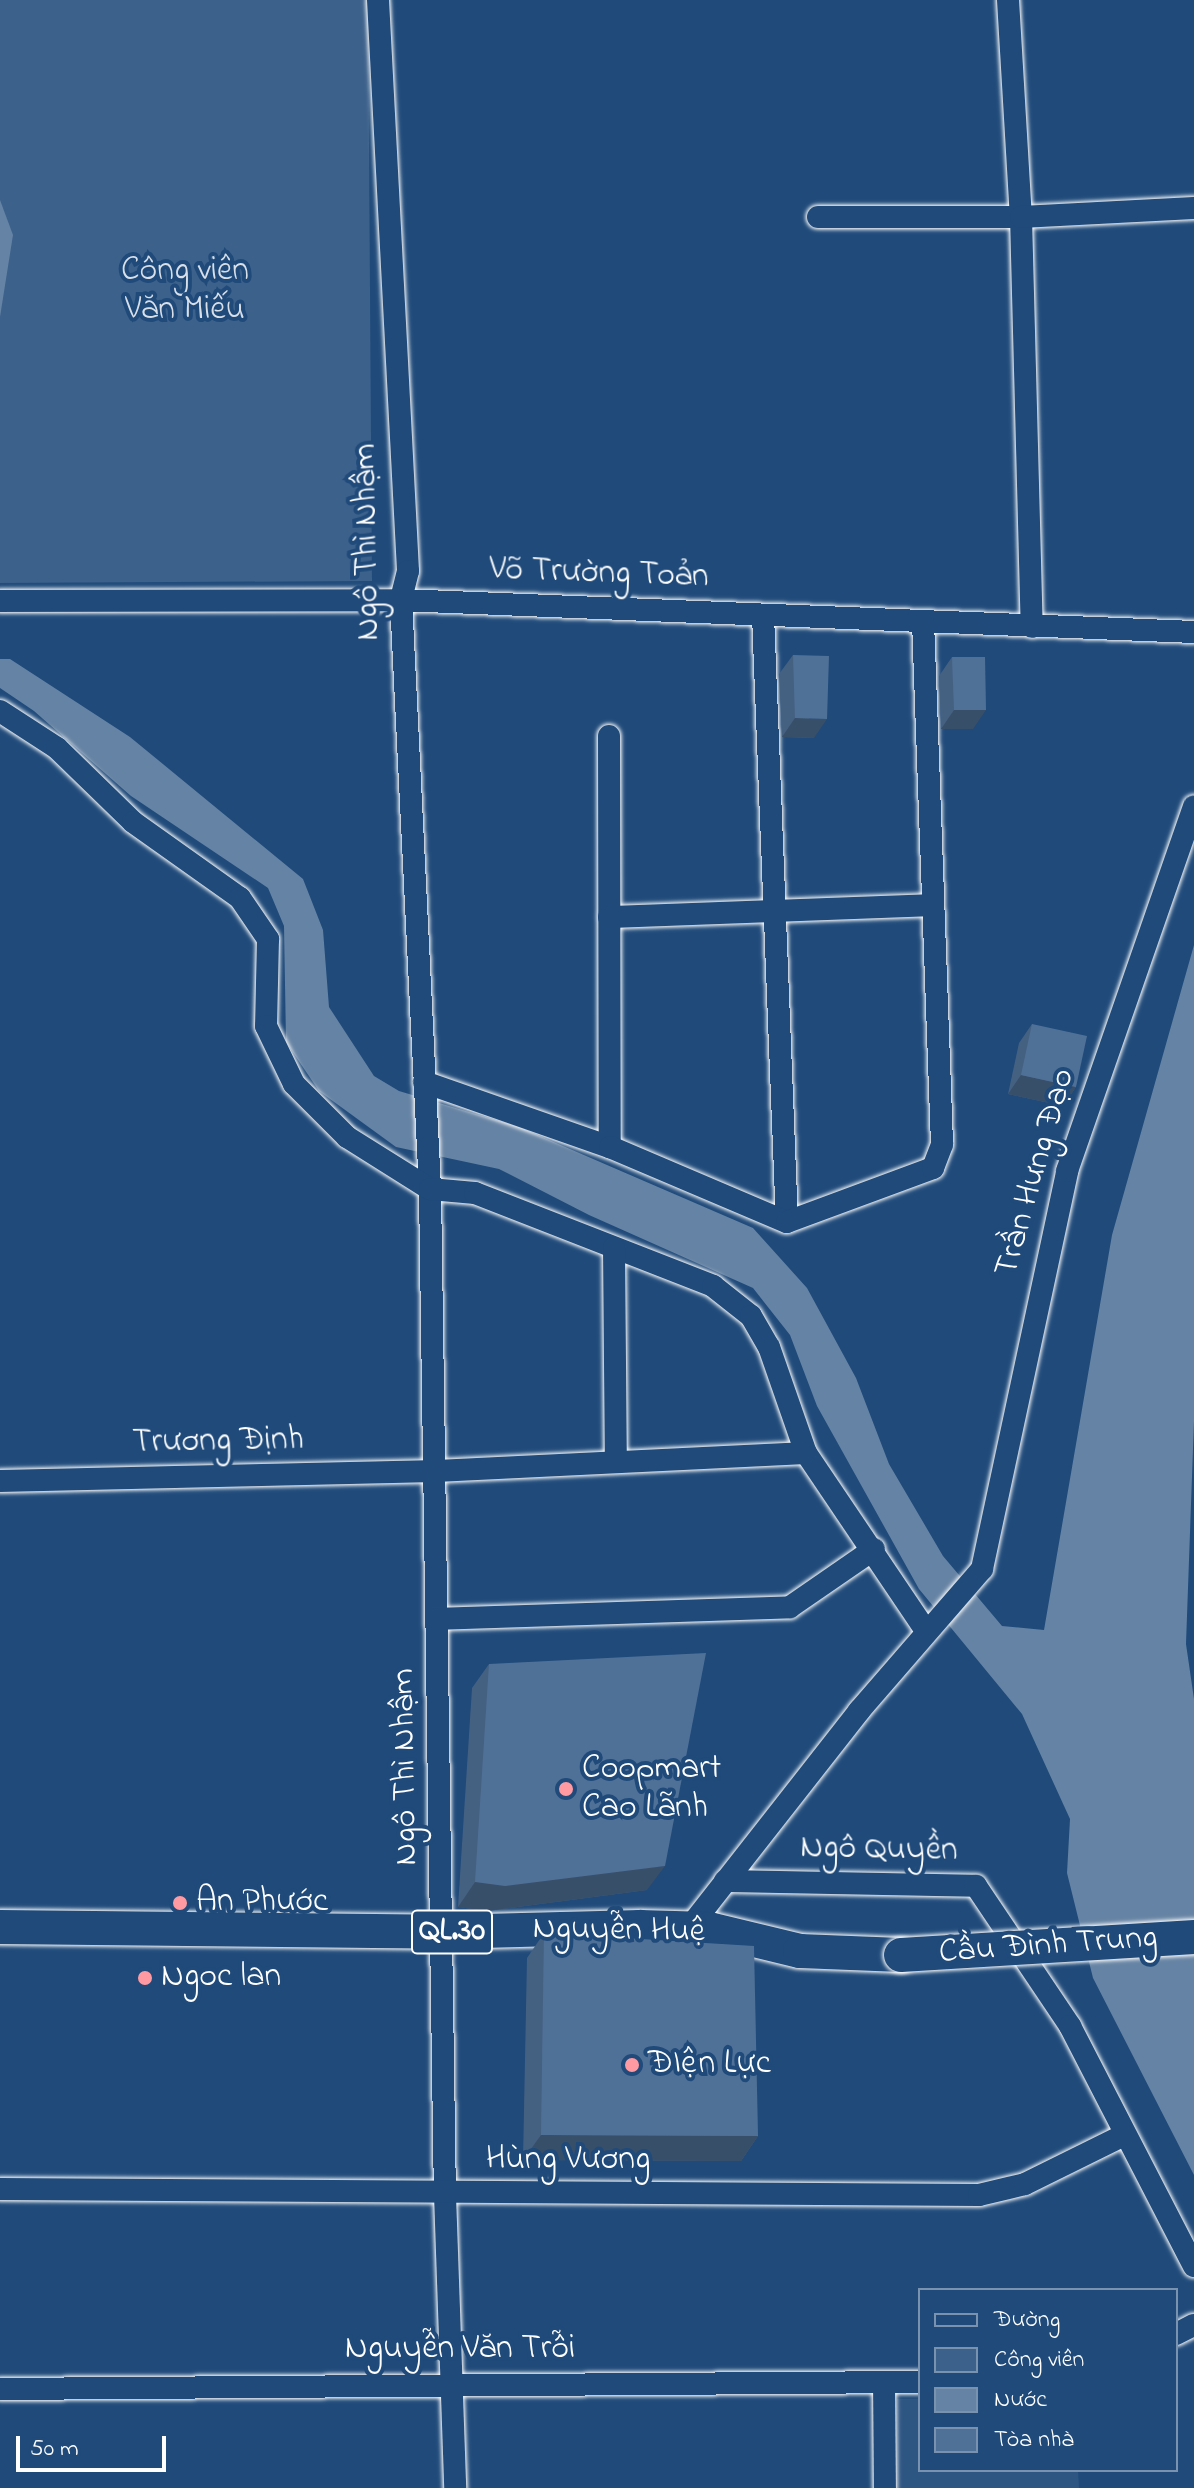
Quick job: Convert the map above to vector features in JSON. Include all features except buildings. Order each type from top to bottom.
[{"type":"highway","name":"Nguyễn Huệ","points":[[0,1927],[444,1932],[689,1928],[800,1951],[901,1955]]},
{"type":"highway","name":"Cầu Đình Trung","points":[[901,1955],[1194,1937]]},
{"type":"street","name":"Ngô Thì Nhậm","points":[[378,0],[408,571],[401,600],[430,1189],[444,1932],[445,2195],[454,2383],[455,2488]]},
{"type":"street","points":[[1008,0],[1021,217],[1032,627]]},
{"type":"street","points":[[818,217],[1021,217],[1194,208]]},
{"type":"street","name":"Võ Trường Toản","points":[[0,601],[401,600],[1194,632]]},
{"type":"street","points":[[763,615],[787,1222]]},
{"type":"street","points":[[424,1082],[610,1147],[787,1222],[933,1168],[942,1144],[923,622]]},
{"type":"street","points":[[0,711],[57,748],[133,822],[240,898],[268,939],[266,1026],[294,1084],[347,1137],[430,1189],[475,1193],[713,1286],[751,1316],[769,1347],[806,1453],[874,1549],[926,1631],[689,1928]]},
{"type":"street","points":[[609,736],[610,1147]]},
{"type":"street","name":"Trần Hưng Đạo","points":[[926,1631],[982,1569],[1067,1171],[1194,806]]},
{"type":"street","points":[[609,917],[931,905]]},
{"type":"street","points":[[614,1248],[616,1462]]},
{"type":"street","name":"Trương Định","points":[[0,1481],[437,1471],[806,1453]]},
{"type":"street","points":[[437,1619],[790,1607],[874,1549]]},
{"type":"street","name":"Ngô Quyền","points":[[725,1881],[976,1886],[1070,2026],[1194,2266]]},
{"type":"street","name":"Hùng Vương","points":[[0,2189],[445,2195],[979,2195],[1025,2184],[1124,2135]]},
{"type":"street","points":[[884,2382],[885,2488]]},
{"type":"street","name":"Nguyễn Văn Trỗi","points":[[0,2389],[454,2383],[918,2382]]},
{"type":"shaded area","points":[[897,2399],[918,2399],[918,2472],[1078,2472],[1079,2488],[898,2488]]},
{"type":"green space","name":"Công viên Văn Miếu","points":[[0,0],[368,0],[372,581],[0,583]]},
{"type":"water","points":[[0,200],[13,235],[0,317]]},
{"type":"water","points":[[0,659],[10,659],[130,737],[303,879],[323,930],[329,1007],[374,1076],[399,1091],[519,1127],[753,1228],[807,1288],[856,1378],[889,1464],[943,1556],[1002,1626],[1044,1630],[1112,1235],[1194,945],[1194,1421],[1186,1644],[1194,1699],[1194,2175],[1093,1978],[1067,1873],[1070,1819],[1022,1714],[919,1589],[817,1406],[790,1335],[753,1288],[589,1215],[499,1169],[396,1147],[319,1091],[286,1042],[284,926],[268,888],[131,796],[34,711],[0,688]]},
{"type":"place","name":"Coopmart Cao Lãnh","points":[[566,1789]]},
{"type":"place","name":"An Phước","points":[[180,1903]]},
{"type":"place","name":"Ngoc lan","points":[[145,1978]]},
{"type":"place","name":"ĐIện Lực","points":[[632,2065]]}]
